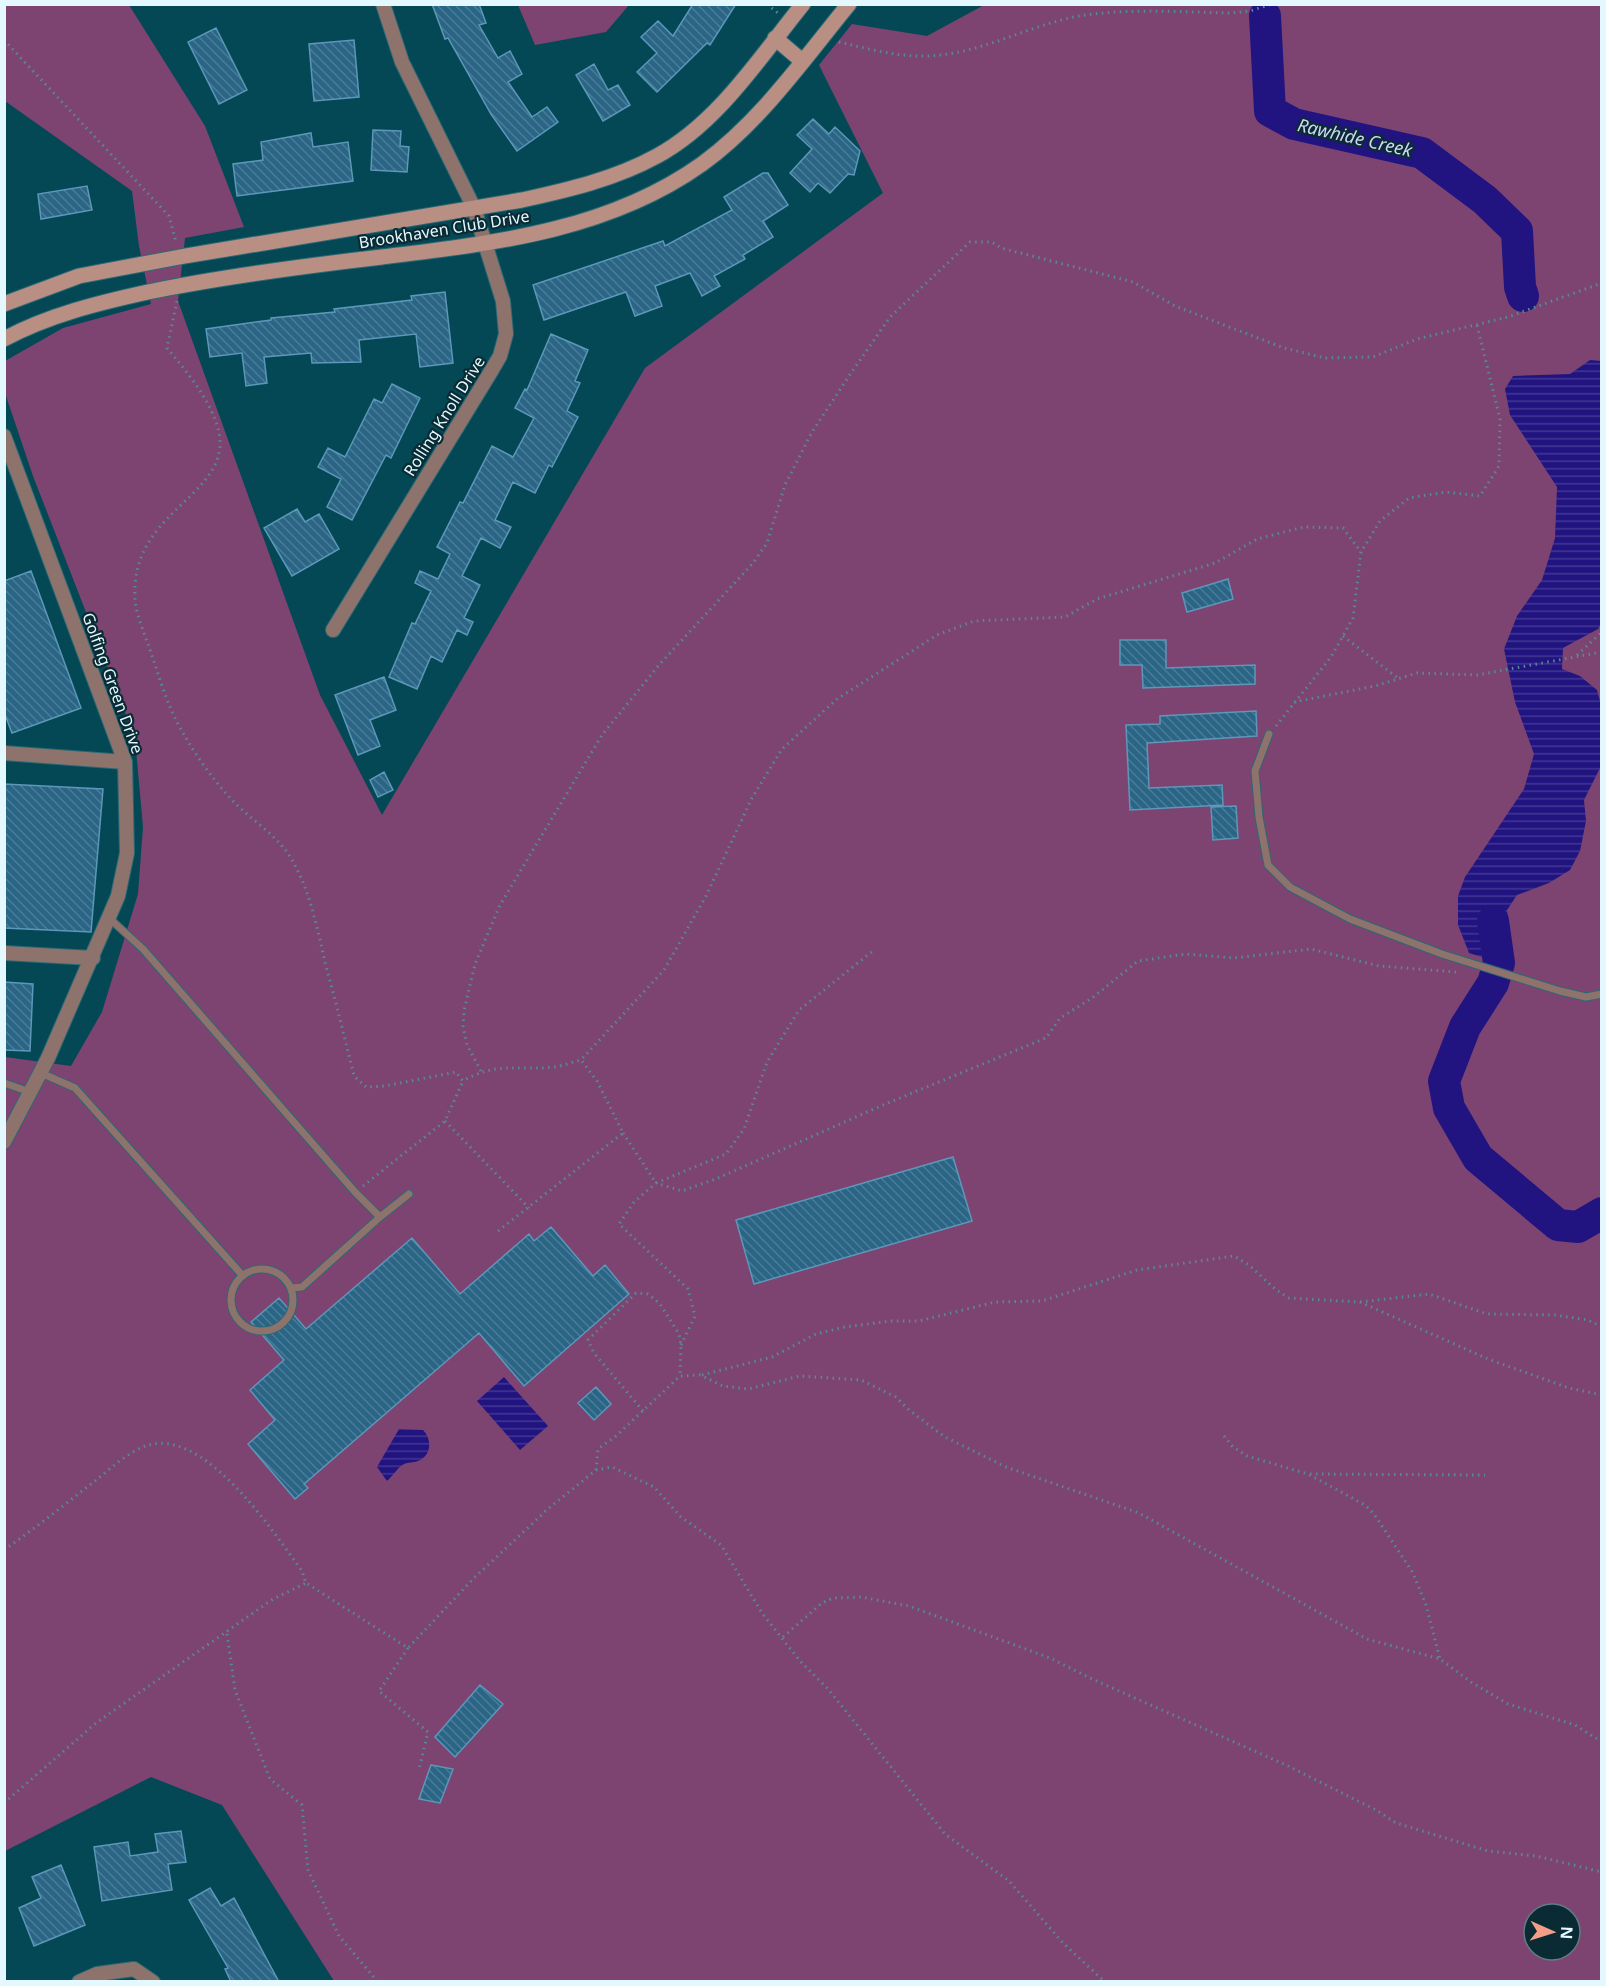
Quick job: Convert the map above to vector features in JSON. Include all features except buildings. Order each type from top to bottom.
[{"type":"main road","name":"Brookhaven Club Drive","points":[[4,304],[79,276],[182,256],[474,208],[571,189],[658,155],[699,125],[724,100],[803,4]]},
{"type":"main road","name":"Brookhaven Club Drive","points":[[4,339],[85,306],[180,286],[268,271],[484,244],[558,229],[621,210],[702,164],[745,129],[849,4]]},
{"type":"main road","points":[[775,38],[802,62]]},
{"type":"street","name":"Rolling Knoll Drive","points":[[333,630],[500,356],[506,334],[503,301],[474,208],[402,62],[383,4]]},
{"type":"street","name":"Golfing Green Drive","points":[[4,436],[125,762],[127,854],[118,896],[93,958],[41,1073],[4,1142]]},
{"type":"street","points":[[4,753],[125,762]]},
{"type":"street","points":[[4,953],[93,958]]},
{"type":"street","points":[[79,1982],[97,1974],[134,1970],[153,1982]]},
{"type":"lane","points":[[1269,734],[1255,771],[1268,865],[1290,887],[1350,919],[1480,966],[1586,997],[1602,994]]},
{"type":"lane","points":[[109,918],[143,949],[355,1192],[380,1217]]},
{"type":"lane","points":[[41,1073],[75,1088],[243,1276]]},
{"type":"lane","points":[[4,1083],[31,1092]]},
{"type":"lane","points":[[291,1288],[302,1287],[409,1194]]},
{"type":"lane","points":[[260,1269],[270,1270],[286,1280],[291,1288],[292,1308],[281,1326],[260,1332],[250,1329],[234,1315],[231,1294],[243,1276],[260,1269]]},
{"type":"path","points":[[822,38],[877,51],[920,56],[961,52],[1006,39],[1036,27],[1107,12],[1231,13],[1250,11],[1272,4]]},
{"type":"path","points":[[4,40],[169,216],[182,256]]},
{"type":"path","points":[[481,1071],[467,1045],[463,1027],[464,1011],[475,963],[500,905],[602,735],[659,665],[753,563],[762,549],[785,486],[812,432],[890,317],[970,242],[992,242],[1001,248],[1133,282],[1175,306],[1284,348],[1325,358],[1373,357],[1417,339],[1508,317],[1602,283]]},
{"type":"path","points":[[180,286],[167,348],[194,381],[218,431],[220,444],[218,458],[212,471],[161,524],[145,547],[136,573],[135,601],[171,709],[207,770],[233,802],[288,853],[301,878],[316,921],[354,1076],[366,1087],[385,1086],[456,1072],[464,1081]]},
{"type":"path","points":[[1269,734],[1331,657],[1353,618],[1361,552],[1380,521],[1409,498],[1446,492],[1480,496],[1499,466],[1500,419],[1477,325]]},
{"type":"path","points":[[355,1192],[445,1121],[464,1081],[481,1071],[502,1067],[554,1067],[581,1060],[664,969],[706,896],[752,798],[782,749],[837,699],[937,635],[974,621],[1065,617],[1096,599],[1215,563],[1257,539],[1304,527],[1343,528],[1361,552]]},
{"type":"path","points":[[1576,656],[1602,632]]},
{"type":"path","points":[[1343,636],[1399,679]]},
{"type":"path","points":[[1294,702],[1417,673],[1477,675],[1602,652]]},
{"type":"path","points":[[681,1345],[695,1316],[688,1289],[619,1224],[634,1202],[656,1183],[726,1154],[744,1129],[767,1062],[799,1010],[873,950]]},
{"type":"path","points":[[581,1060],[597,1081],[623,1133],[656,1183],[682,1191],[718,1178],[883,1105],[1046,1038],[1060,1018],[1092,998],[1138,961],[1186,954],[1234,958],[1311,950],[1379,966],[1467,972],[1480,966]]},
{"type":"path","points":[[445,1121],[529,1208]]},
{"type":"path","points":[[498,1231],[623,1133]]},
{"type":"path","points":[[596,1470],[598,1449],[680,1376],[700,1375],[772,1357],[816,1334],[845,1327],[891,1321],[919,1321],[995,1302],[1042,1301],[1137,1270],[1218,1257],[1234,1256],[1250,1265],[1275,1289],[1289,1298],[1360,1302],[1429,1294],[1486,1314],[1555,1315],[1588,1320],[1602,1327]]},
{"type":"path","points":[[643,1411],[594,1353],[588,1340],[636,1293],[648,1294],[660,1304],[679,1334],[680,1376]]},
{"type":"path","points":[[1360,1302],[1488,1359],[1569,1388],[1602,1395]]},
{"type":"path","points":[[700,1375],[723,1386],[748,1389],[801,1376],[861,1380],[896,1396],[909,1410],[945,1437],[1006,1467],[1139,1513],[1367,1640],[1440,1659],[1471,1682],[1508,1704],[1575,1725],[1602,1742]]},
{"type":"path","points":[[1224,1436],[1233,1447],[1247,1456],[1308,1474],[1365,1505],[1374,1514],[1413,1574],[1426,1605],[1440,1659]]},
{"type":"path","points":[[4,1550],[123,1459],[145,1446],[178,1445],[206,1462],[245,1494],[302,1571],[306,1583],[408,1648]]},
{"type":"path","points":[[419,1769],[428,1732],[378,1691],[408,1648],[474,1578],[549,1508],[596,1470],[612,1467],[654,1487],[681,1517],[721,1545],[762,1613],[945,1834],[1009,1881],[1064,1943],[1105,1982]]},
{"type":"path","points":[[1308,1474],[1485,1474]]},
{"type":"path","points":[[4,1803],[96,1723],[227,1634],[273,1599],[306,1583]]},
{"type":"path","points":[[783,1637],[822,1603],[833,1598],[861,1597],[909,1606],[1050,1658],[1286,1765],[1368,1805],[1396,1823],[1488,1851],[1536,1856],[1602,1872]]},
{"type":"path","points":[[227,1634],[235,1690],[270,1779],[302,1804],[308,1870],[339,1936],[378,1982]]},
{"type":"shaded area","points":[[986,4],[1601,5],[1601,1981],[334,1981],[222,1805],[151,1777],[5,1851],[5,1057],[71,1066],[102,1012],[138,894],[143,827],[135,738],[33,476],[5,393],[5,361],[63,328],[151,304],[139,246],[132,191],[5,101],[5,5],[129,5],[205,126],[244,227],[185,238],[178,301],[320,695],[382,815],[645,368],[883,193],[819,65],[852,24],[927,36]]},
{"type":"shaded area","points":[[518,5],[629,5],[606,32],[535,45]]},
{"type":"shaded area","points":[[1590,360],[1602,361],[1601,624],[1598,629],[1563,648],[1562,669],[1580,676],[1597,690],[1601,705],[1601,766],[1584,800],[1586,821],[1580,851],[1570,870],[1549,883],[1517,895],[1507,910],[1511,955],[1504,964],[1469,953],[1458,925],[1458,896],[1465,877],[1524,789],[1534,754],[1515,702],[1504,649],[1517,616],[1542,580],[1555,538],[1557,487],[1510,415],[1505,389],[1513,376],[1570,374]]},
{"type":"shaded area","points":[[504,1377],[548,1426],[520,1450],[477,1401]]},
{"type":"shaded area","points":[[399,1429],[423,1430],[428,1438],[429,1447],[423,1458],[402,1465],[387,1481],[377,1467]]},
{"type":"waterway","name":"Rawhide Creek","points":[[1265,16],[1270,111],[1294,124],[1422,153],[1485,200],[1517,231],[1520,287],[1523,296]]},
{"type":"waterway","name":"Rawhide Creek","points":[[1493,921],[1499,963],[1493,983],[1465,1027],[1444,1081],[1449,1108],[1478,1158],[1558,1225],[1578,1227],[1602,1213]]}]
